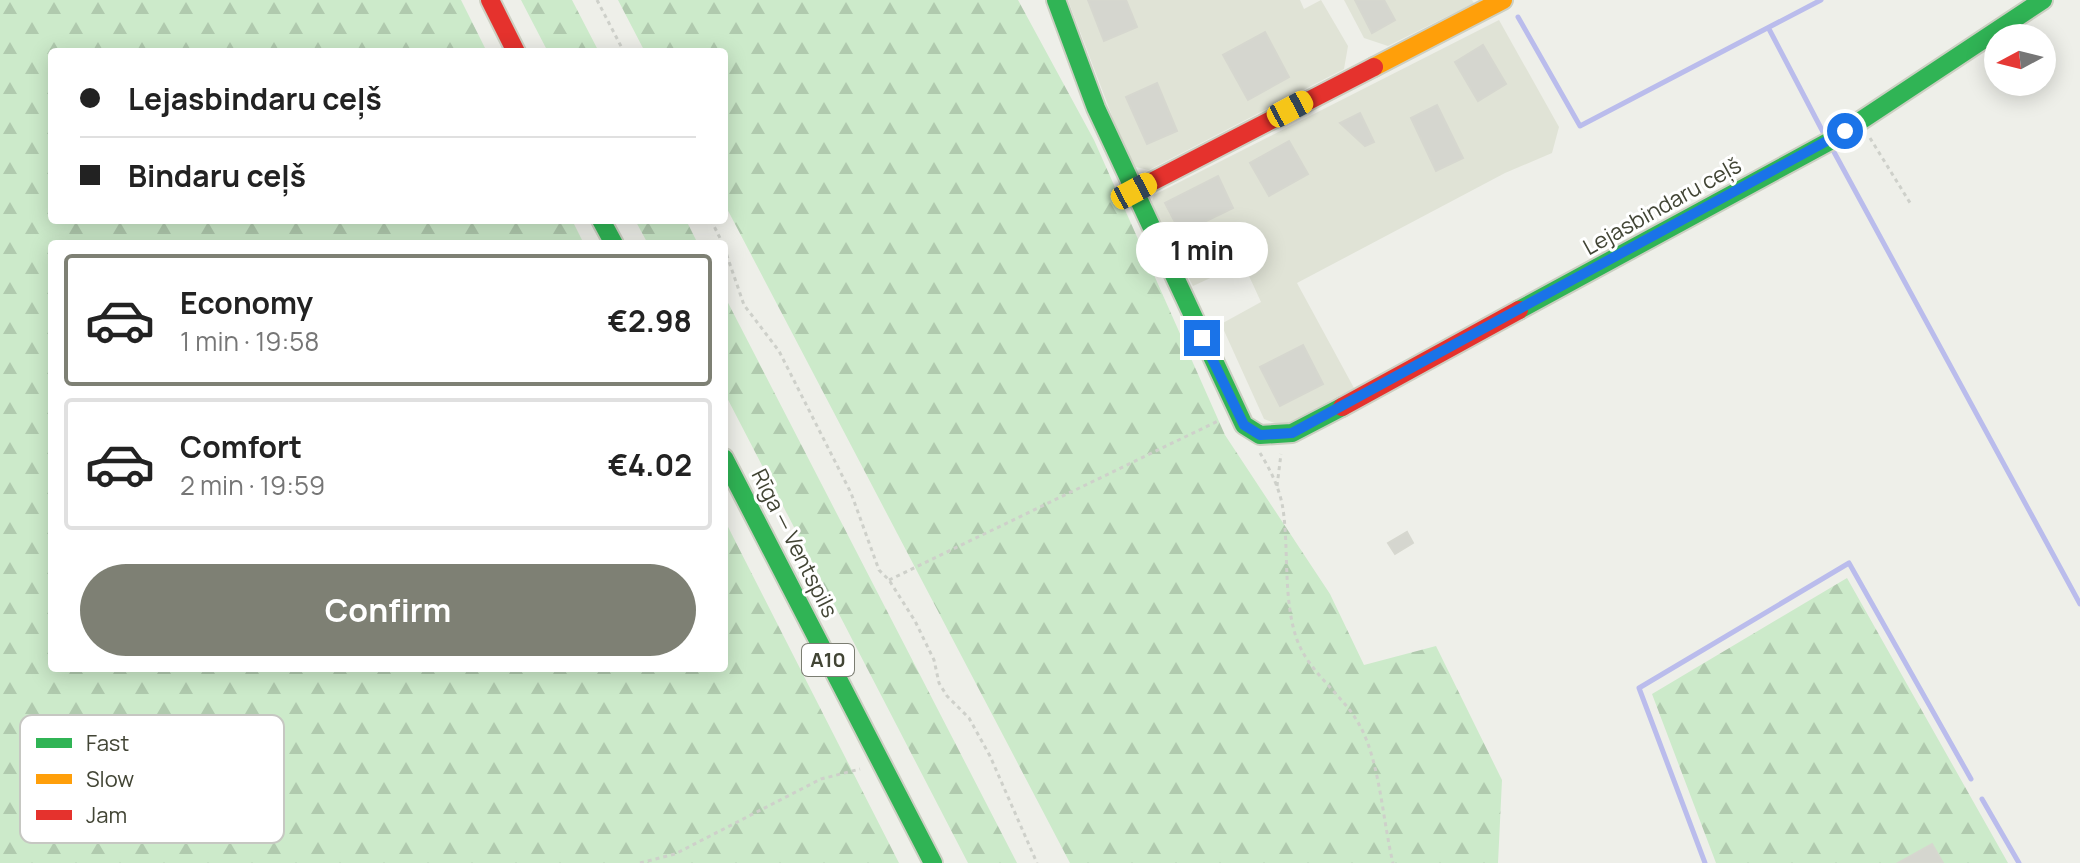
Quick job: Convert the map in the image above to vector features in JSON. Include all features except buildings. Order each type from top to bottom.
[{"type":"main road","points":[[490,0],[514,48]]},
{"type":"main road","points":[[1056,0],[1096,108],[1240,418],[1260,435],[1292,433]]},
{"type":"main road","points":[[1134,191],[1503,0]]},
{"type":"main road","name":"Lejasbindaru ceļš","points":[[1292,433],[1830,141],[2043,0]]},
{"type":"main road","name":"Rīga — Ventspils","points":[[728,466],[933,863]]},
{"type":"path","points":[[597,0],[622,48]]},
{"type":"path","points":[[1859,122],[1912,206]]},
{"type":"path","points":[[728,257],[744,305],[779,351],[851,493],[879,570],[889,580],[915,621],[934,660],[939,683],[969,718],[990,756],[1037,863]]},
{"type":"path","points":[[889,580],[1240,418],[1271,471],[1283,507],[1287,569],[1297,638],[1307,660],[1362,728],[1371,756],[1393,863]]},
{"type":"path","points":[[1276,488],[1281,455],[1292,433]]},
{"type":"path","points":[[640,863],[675,854],[821,779],[881,763]]},
{"type":"shaded area","points":[[1068,0],[1300,0],[1304,9],[1321,0],[1348,46],[1344,69],[1149,170],[1131,166]]},
{"type":"shaded area","points":[[1344,0],[1472,0],[1474,3],[1388,46],[1364,38]]},
{"type":"shaded area","points":[[1499,20],[1559,127],[1552,153],[1505,173],[1297,283],[1354,388],[1282,426],[1264,419],[1221,324],[1261,302],[1243,263],[1193,286],[1150,207],[1154,195]]},
{"type":"green space","points":[[0,0],[461,0],[485,48],[48,48],[48,224],[574,224],[582,240],[48,240],[48,672],[728,672],[728,527],[899,863],[0,863]]},
{"type":"green space","points":[[521,0],[572,0],[597,48],[546,48]]},
{"type":"green space","points":[[618,0],[1018,0],[1094,140],[1225,435],[1330,594],[1364,665],[1436,646],[1502,780],[1498,863],[1070,863],[728,211],[728,48],[643,48]]},
{"type":"green space","points":[[637,224],[688,224],[696,240],[646,240]]},
{"type":"green space","points":[[728,303],[1017,863],[968,863],[728,400]]},
{"type":"green space","points":[[1847,578],[2008,863],[1716,863],[1652,694]]},
{"type":"waterway","points":[[1518,17],[1580,126],[1821,0]]},
{"type":"waterway","points":[[1769,29],[1823,132]]},
{"type":"waterway","points":[[1834,152],[2080,604]]},
{"type":"waterway","points":[[1705,863],[1639,688],[1849,563],[1971,779]]},
{"type":"waterway","points":[[1982,799],[2019,863]]},
{"type":"traffic: fast","points":[[1056,0],[1096,108],[1244,425],[1260,435],[1292,433],[1342,407]]},
{"type":"traffic: fast","points":[[1519,310],[1830,141],[2043,0]]},
{"type":"traffic: fast","points":[[603,224],[612,240]]},
{"type":"traffic: fast","points":[[728,466],[933,863]]},
{"type":"traffic: slow","points":[[1374,67],[1503,0]]},
{"type":"traffic: jam","points":[[490,0],[514,48]]},
{"type":"traffic: jam","points":[[1134,191],[1374,67]]},
{"type":"traffic: jam","points":[[1342,407],[1519,310]]},
{"type":"route","points":[[1202,338],[1244,425],[1260,435],[1292,433],[1845,131]]}]
